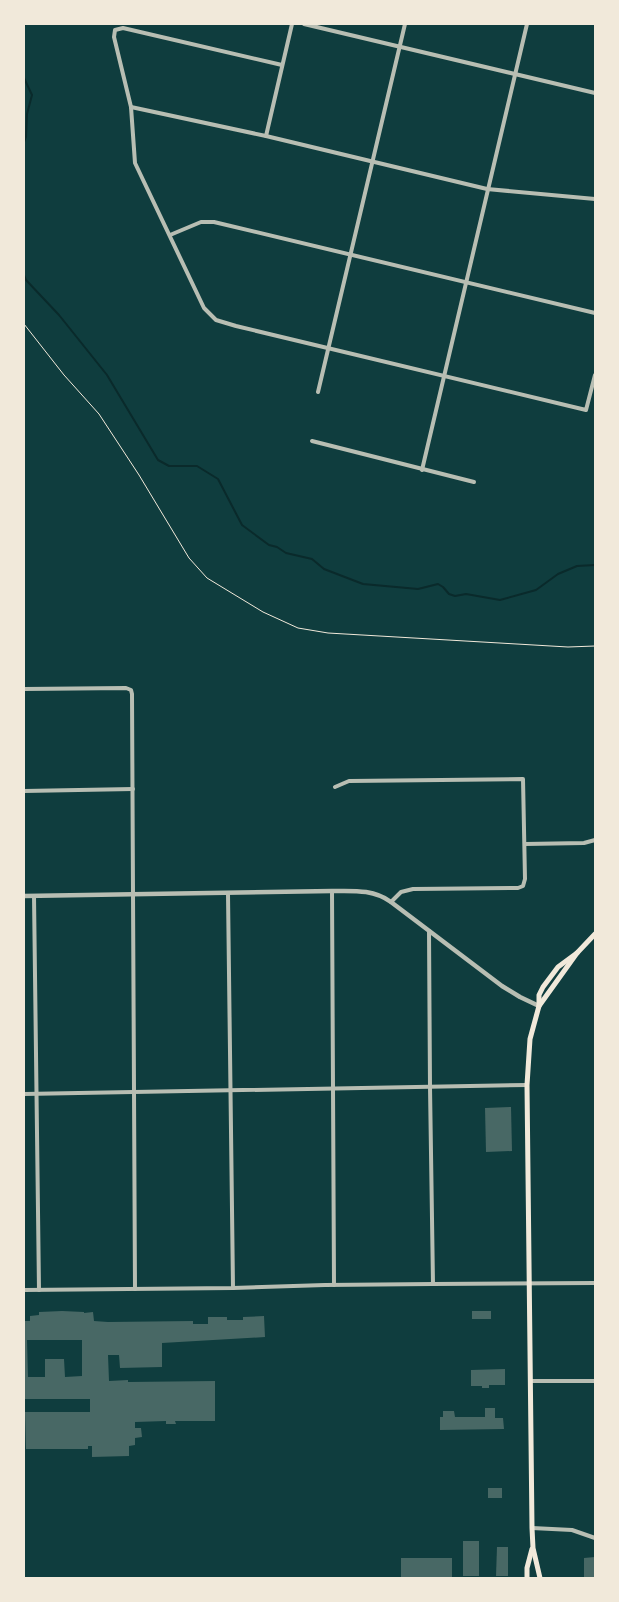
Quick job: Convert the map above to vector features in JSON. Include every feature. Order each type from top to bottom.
[{"type":"main road","points":[[539,1006],[577,953],[595,934]]},
{"type":"main road","points":[[540,1578],[533,1548],[532,1528],[527,1085],[530,1039],[539,1006],[539,995],[553,972],[577,953]]},
{"type":"main road","points":[[527,1578],[527,1568],[533,1548]]},
{"type":"street","points":[[266,136],[292,24]]},
{"type":"street","points":[[304,24],[595,93]]},
{"type":"street","points":[[318,392],[404,24]]},
{"type":"street","points":[[422,470],[527,24]]},
{"type":"street","points":[[282,66],[123,28],[115,30],[114,37],[131,107],[135,163],[204,308],[216,320],[586,410],[595,375]]},
{"type":"street","points":[[131,107],[266,136],[487,189],[595,199]]},
{"type":"street","points":[[170,235],[201,222],[214,222],[595,313]]},
{"type":"street","points":[[312,441],[474,482]]},
{"type":"street","points":[[24,689],[126,688],[131,690],[132,694],[135,1289]]},
{"type":"street","points":[[335,787],[349,781],[523,779],[525,844],[525,879],[523,886],[518,888],[414,889],[401,892],[391,902]]},
{"type":"street","points":[[24,791],[133,789]]},
{"type":"street","points":[[525,844],[584,843],[595,840]]},
{"type":"street","points":[[332,891],[334,1285]]},
{"type":"street","points":[[24,896],[366,891],[378,894],[391,902],[502,986],[539,1006]]},
{"type":"street","points":[[228,894],[234,1288]]},
{"type":"street","points":[[34,896],[39,1290]]},
{"type":"street","points":[[430,931],[433,1284]]},
{"type":"street","points":[[24,1094],[527,1085]]},
{"type":"street","points":[[24,1290],[595,1283]]},
{"type":"street","points":[[530,1381],[595,1381]]},
{"type":"street","points":[[532,1528],[572,1530],[595,1538]]},
{"type":"path","points":[[24,324],[64,375],[99,414],[139,475],[189,558],[207,578],[263,612],[298,628],[328,633],[568,647],[595,646]]},
{"type":"building","points":[[511,1107],[512,1151],[486,1152],[485,1108]]},
{"type":"building","points":[[472,1311],[491,1311],[491,1319],[472,1319]]},
{"type":"building","points":[[39,1312],[93,1312],[94,1321],[193,1321],[193,1324],[208,1324],[208,1317],[227,1317],[227,1320],[243,1320],[243,1317],[264,1316],[265,1337],[162,1343],[162,1367],[120,1368],[119,1355],[108,1355],[109,1381],[215,1381],[215,1421],[175,1421],[176,1424],[166,1424],[166,1421],[135,1422],[135,1428],[141,1428],[142,1437],[135,1438],[135,1445],[129,1446],[129,1456],[92,1457],[92,1446],[88,1446],[88,1449],[26,1449],[25,1412],[90,1412],[90,1399],[24,1399],[24,1321],[30,1321],[30,1316],[39,1315]],"holes":[[[27,1340],[82,1340],[82,1376],[65,1377],[64,1359],[45,1359],[45,1377],[28,1377]]]},
{"type":"building","points":[[505,1369],[505,1385],[489,1385],[489,1388],[471,1386],[471,1370]]},
{"type":"building","points":[[485,1408],[495,1408],[495,1418],[503,1418],[504,1429],[440,1430],[440,1417],[443,1417],[443,1411],[454,1411],[455,1417],[485,1417]]},
{"type":"building","points":[[488,1488],[502,1488],[502,1498],[488,1498]]},
{"type":"building","points":[[463,1541],[479,1541],[479,1576],[463,1576]]},
{"type":"building","points":[[497,1547],[508,1547],[508,1576],[496,1576]]},
{"type":"building","points":[[595,1557],[595,1578],[584,1578],[584,1558]]},
{"type":"building","points":[[401,1558],[452,1558],[452,1578],[401,1578]]},
{"type":"waterway","points":[[24,78],[32,95],[27,114],[24,142]]},
{"type":"waterway","points":[[24,275],[26,280],[59,315],[107,375],[158,460],[169,466],[197,466],[218,479],[242,525],[269,545],[277,547],[286,553],[312,559],[324,569],[363,584],[418,589],[438,584],[449,594],[455,596],[466,594],[500,600],[536,590],[558,574],[577,566],[595,565]]}]
